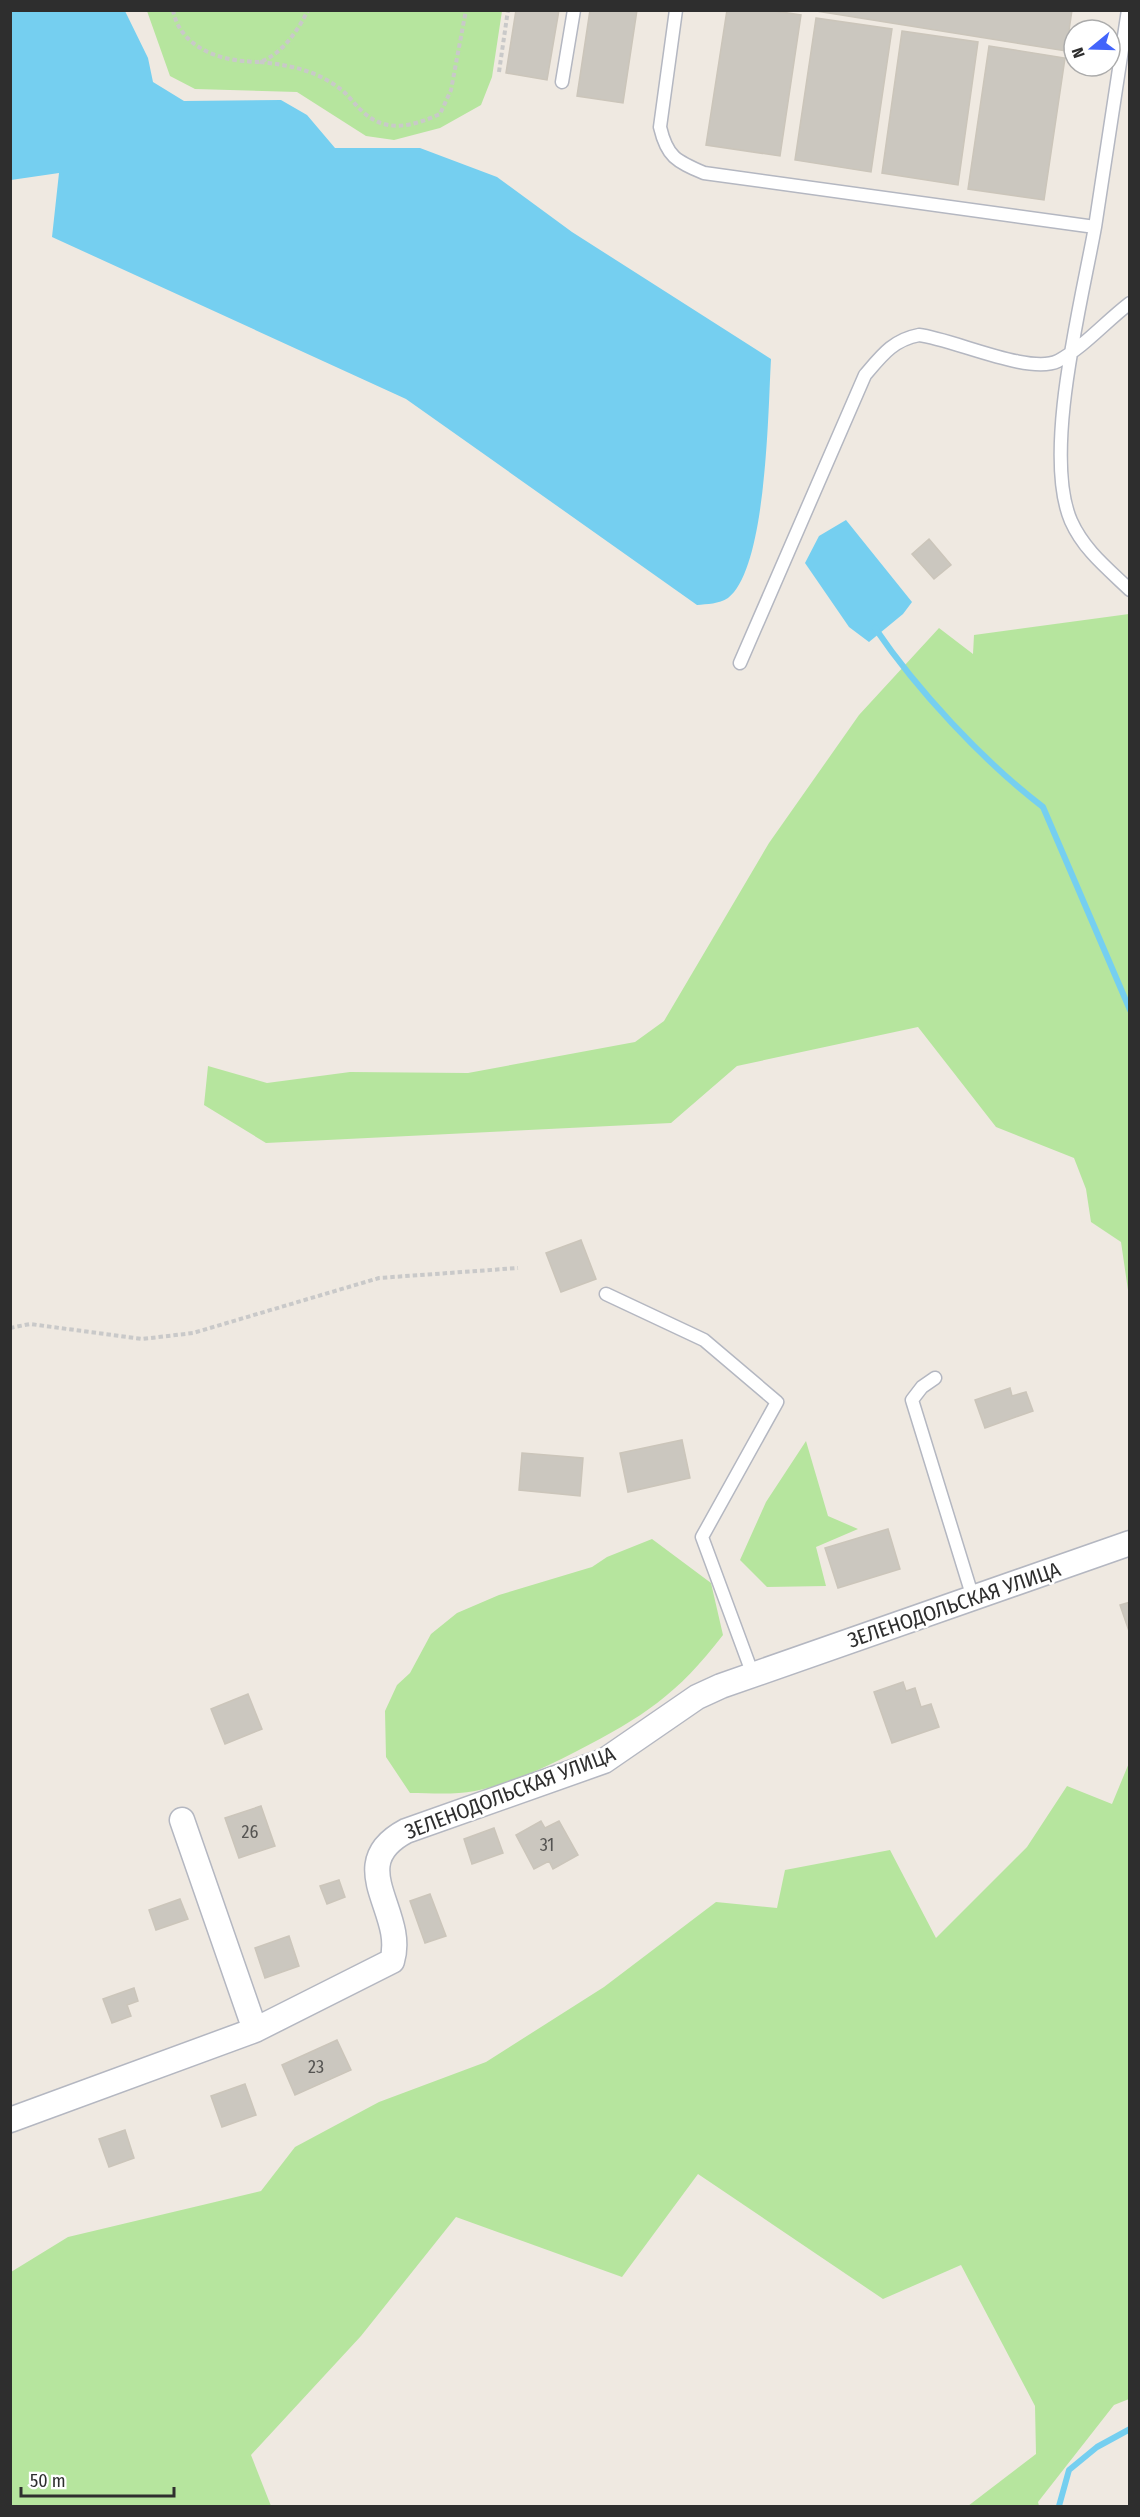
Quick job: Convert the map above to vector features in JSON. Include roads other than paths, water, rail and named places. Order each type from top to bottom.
[{"type":"street","name":"ЗЕЛЕНОДОЛЬСКАЯ УЛИЦА","points":[[10,2120],[255,2030],[392,1961],[397,1945],[377,1877],[379,1856],[389,1840],[406,1831],[604,1761],[697,1697],[753,1675],[1130,1543]]},
{"type":"street","points":[[182,1820],[255,2030]]},
{"type":"lane","points":[[562,82],[574,10]]},
{"type":"lane","points":[[676,10],[660,127],[664,145],[677,162],[704,173],[1095,227]]},
{"type":"lane","points":[[1128,10],[1095,227],[1064,400],[1061,479],[1070,520],[1091,555],[1130,590]]},
{"type":"lane","points":[[740,663],[865,375],[889,346],[905,337],[919,335],[1025,364],[1055,362],[1072,352],[1130,303]]},
{"type":"lane","points":[[606,1294],[704,1341],[777,1402],[702,1537],[753,1675]]},
{"type":"lane","points":[[935,1378],[912,1400],[973,1598]]},
{"type":"water","points":[[11,10],[125,11],[148,58],[153,82],[184,101],[281,100],[307,115],[335,148],[420,148],[497,177],[572,232],[771,359],[766,449],[758,523],[751,555],[741,581],[728,598],[717,603],[697,605],[406,399],[52,237],[59,173],[11,180]]},
{"type":"water","points":[[846,520],[912,602],[903,614],[869,642],[849,627],[805,563],[819,536]]},
{"type":"waterway","points":[[875,628],[911,676],[952,724],[1020,789],[1043,807],[1130,1010]]},
{"type":"waterway","points":[[1059,2506],[1069,2470],[1097,2447],[1130,2429]]}]
